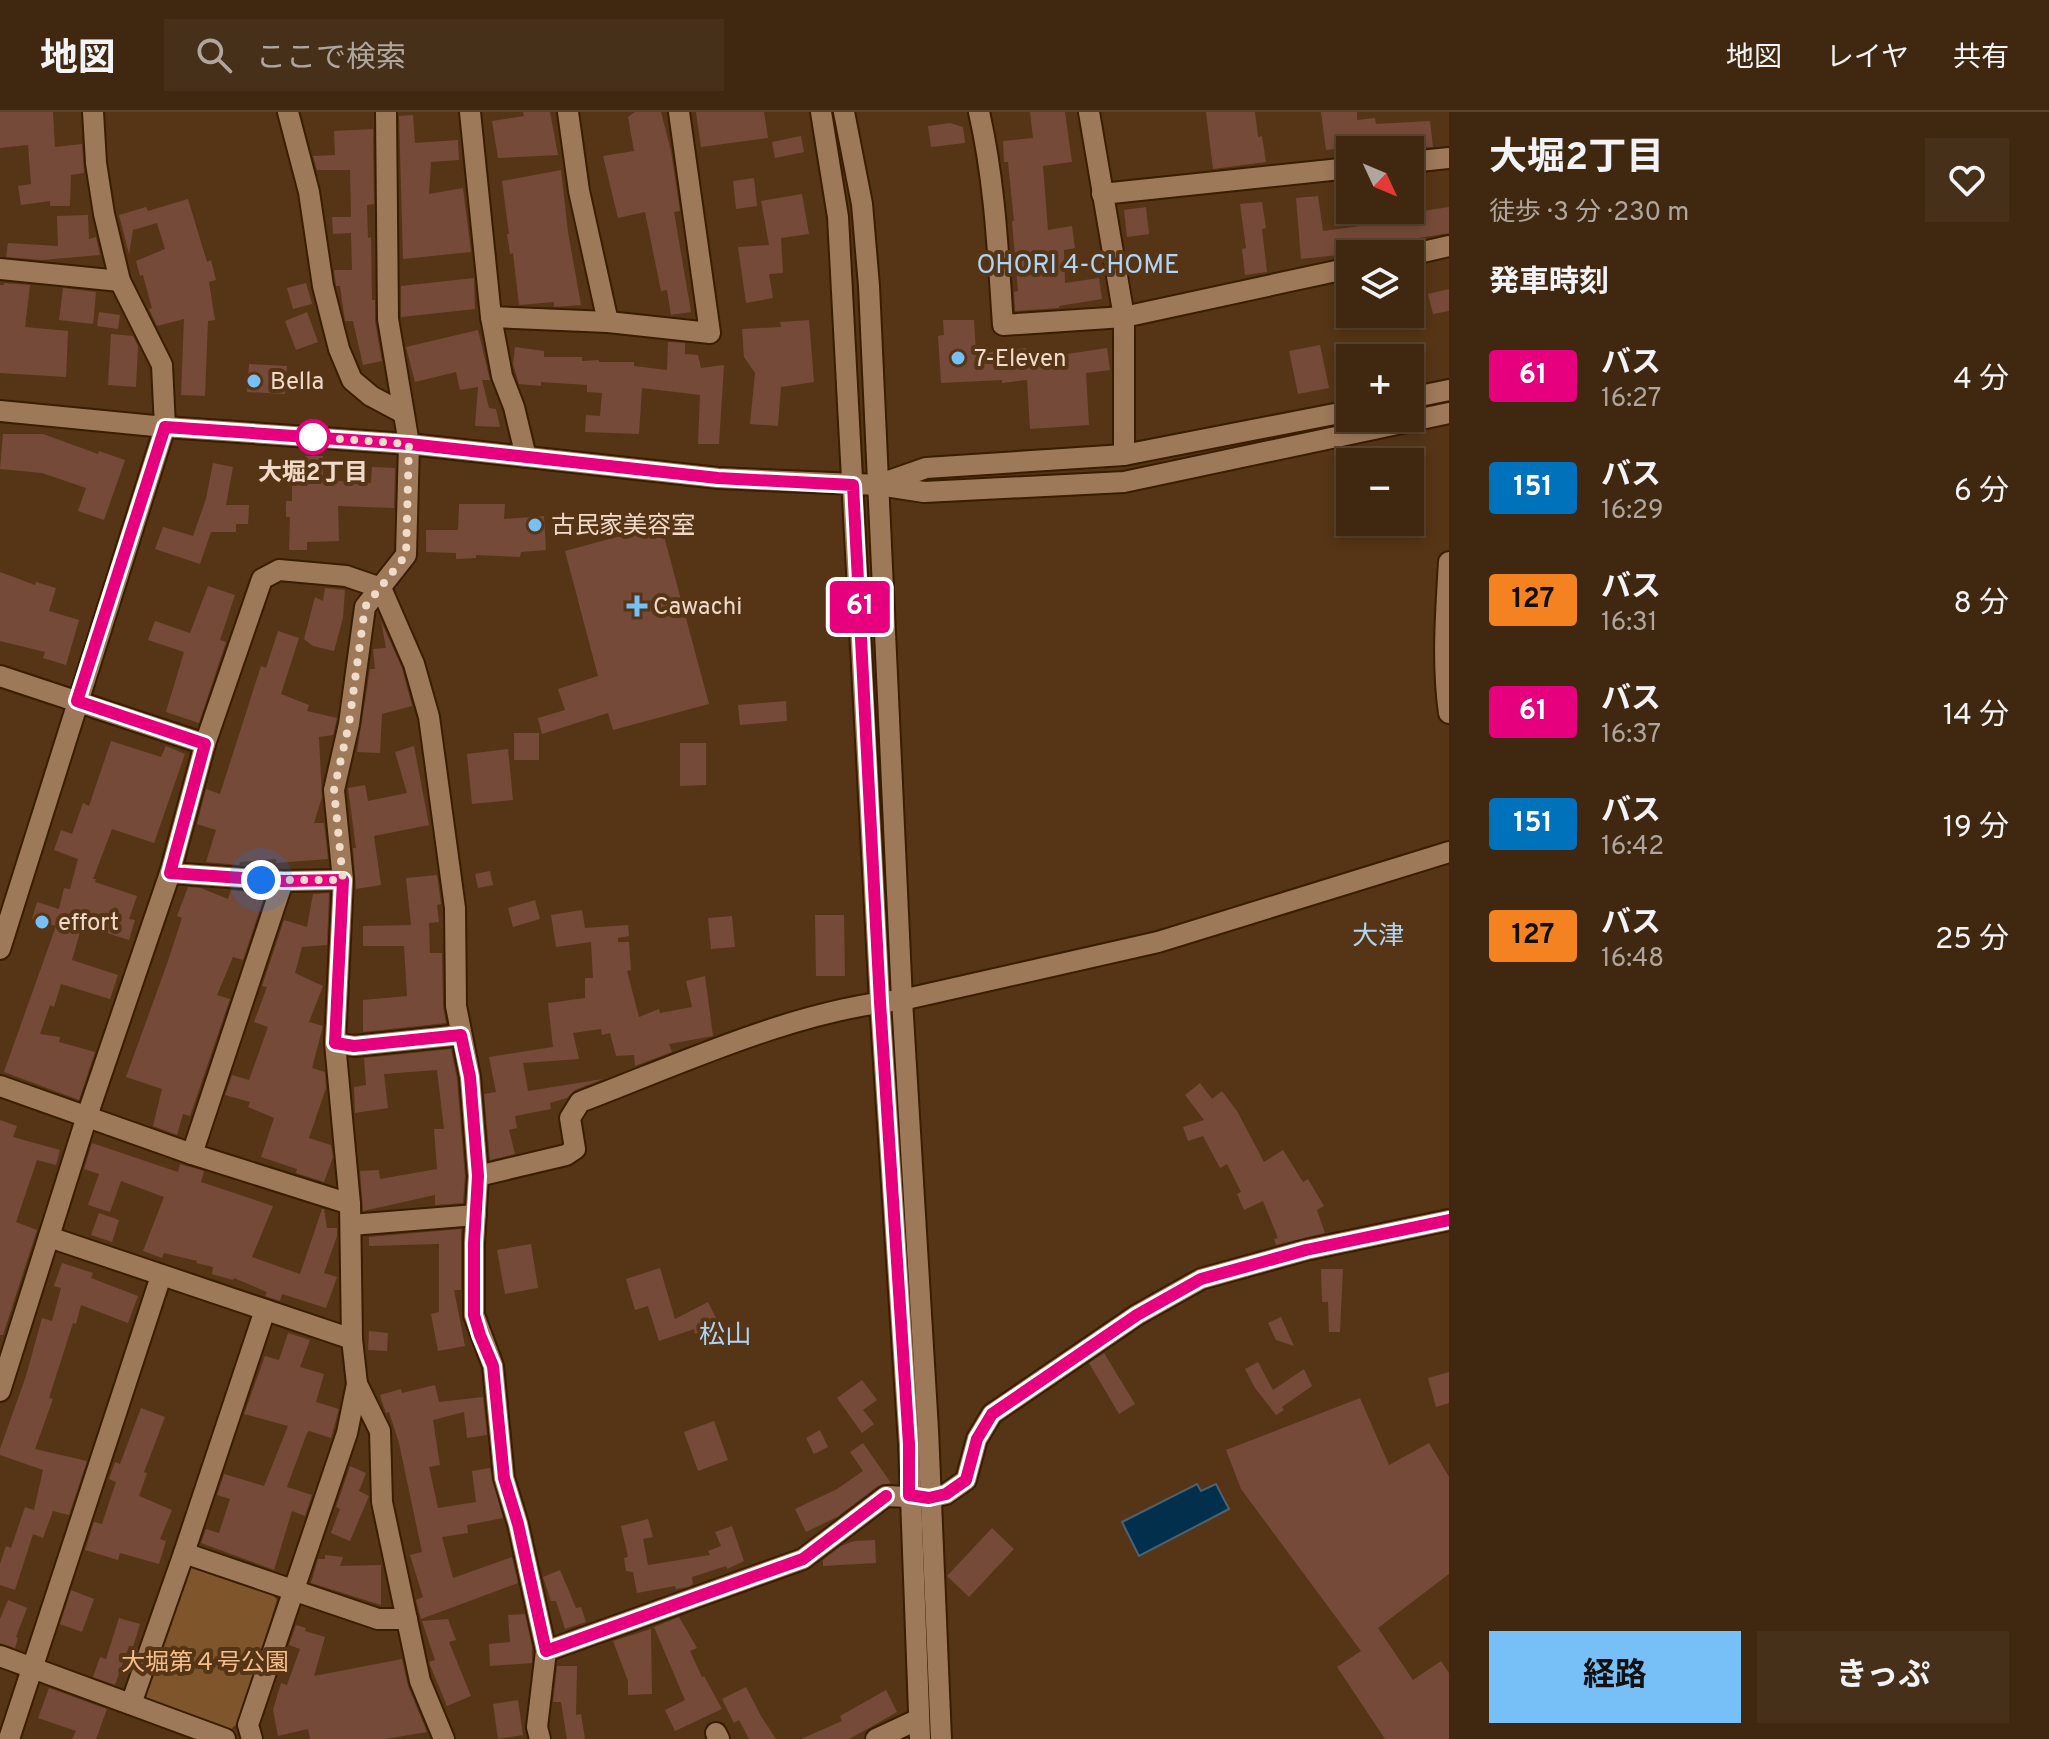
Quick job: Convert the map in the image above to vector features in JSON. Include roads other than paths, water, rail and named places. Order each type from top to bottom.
[{"type":"street","points":[[0,949],[165,427],[162,365],[120,281],[102,203],[93,112]]},
{"type":"street","points":[[288,112],[309,192],[323,286],[339,349],[352,380],[371,396],[403,413]]},
{"type":"street","points":[[252,1739],[248,1725],[347,1433],[357,1384],[352,1339],[350,1204],[335,1043],[343,880],[334,790],[349,724],[365,607],[406,555],[409,444],[388,319],[386,112]]},
{"type":"street","points":[[470,112],[491,317],[502,376],[514,407],[526,457]]},
{"type":"street","points":[[568,112],[579,191],[608,322]]},
{"type":"street","points":[[491,317],[608,322],[710,333],[679,112]]},
{"type":"street","points":[[821,112],[838,217],[880,1002],[909,1444],[919,1497],[941,1739]]},
{"type":"street","points":[[844,112],[863,218],[879,485],[902,1000],[928,1430],[919,1497],[920,1729],[876,1739]]},
{"type":"street","points":[[979,112],[996,220],[1003,325],[1124,317],[1336,271]]},
{"type":"street","points":[[1089,112],[1124,317],[1124,455]]},
{"type":"street","points":[[1424,161],[1449,158]]},
{"type":"street","points":[[1102,194],[1336,169]]},
{"type":"street","points":[[1424,252],[1449,246]]},
{"type":"street","points":[[0,269],[120,281]]},
{"type":"street","points":[[1424,395],[1449,390]]},
{"type":"street","points":[[0,411],[165,427],[409,444],[718,478],[879,485],[924,492],[1124,482],[1449,413]]},
{"type":"street","points":[[879,485],[926,468],[1124,455],[1336,414]]},
{"type":"street","points":[[1449,562],[1446,692],[1449,713]]},
{"type":"street","points":[[0,1391],[87,1116],[170,873],[205,744],[262,579],[279,570],[346,576],[381,588],[414,664],[429,717],[455,908],[456,1006],[470,1077],[478,1176],[474,1315],[493,1366],[504,1478],[518,1524],[546,1651],[537,1727],[540,1739]]},
{"type":"street","points":[[0,676],[205,744]]},
{"type":"street","points":[[478,1176],[566,1155],[575,1149],[570,1118],[580,1102],[733,1043],[813,1018],[880,1002],[902,1000],[1158,942],[1449,852]]},
{"type":"street","points":[[170,873],[283,881],[343,880]]},
{"type":"street","points":[[192,1154],[283,881]]},
{"type":"street","points":[[335,1043],[354,1046],[461,1035]]},
{"type":"street","points":[[0,1086],[192,1154],[350,1204]]},
{"type":"street","points":[[351,1225],[476,1215]]},
{"type":"street","points":[[546,1651],[803,1559],[886,1496],[946,1494],[966,1480],[977,1439],[992,1414],[1137,1315],[1201,1279],[1306,1250],[1449,1220]]},
{"type":"street","points":[[49,1237],[352,1339]]},
{"type":"street","points":[[9,1739],[161,1276]]},
{"type":"street","points":[[131,1704],[265,1310]]},
{"type":"street","points":[[357,1384],[380,1431],[382,1502],[420,1681],[444,1739]]},
{"type":"street","points":[[184,1553],[378,1619],[407,1619]]},
{"type":"street","points":[[0,1656],[225,1739]]},
{"type":"water","points":[[1197,1484],[1201,1491],[1216,1484],[1229,1509],[1139,1556],[1122,1522]]},
{"type":"place","name":"7-Eleven","points":[[958,358]]},
{"type":"place","name":"Bella","points":[[254,381]]},
{"type":"place","name":"大堀2丁目","points":[[313,437]]},
{"type":"place","name":"古民家美容室","points":[[535,525]]},
{"type":"place","name":"Cawachi","points":[[637,606]]},
{"type":"place","name":"effort","points":[[42,922]]},
{"type":"district","name":"OHORI 4-CHOME","points":[[1078,264]]},
{"type":"district","name":"大津","points":[[1378,935]]},
{"type":"district","name":"松山","points":[[725,1334]]},
{"type":"park label","name":"大堀第４号公園","points":[[205,1662]]}]
